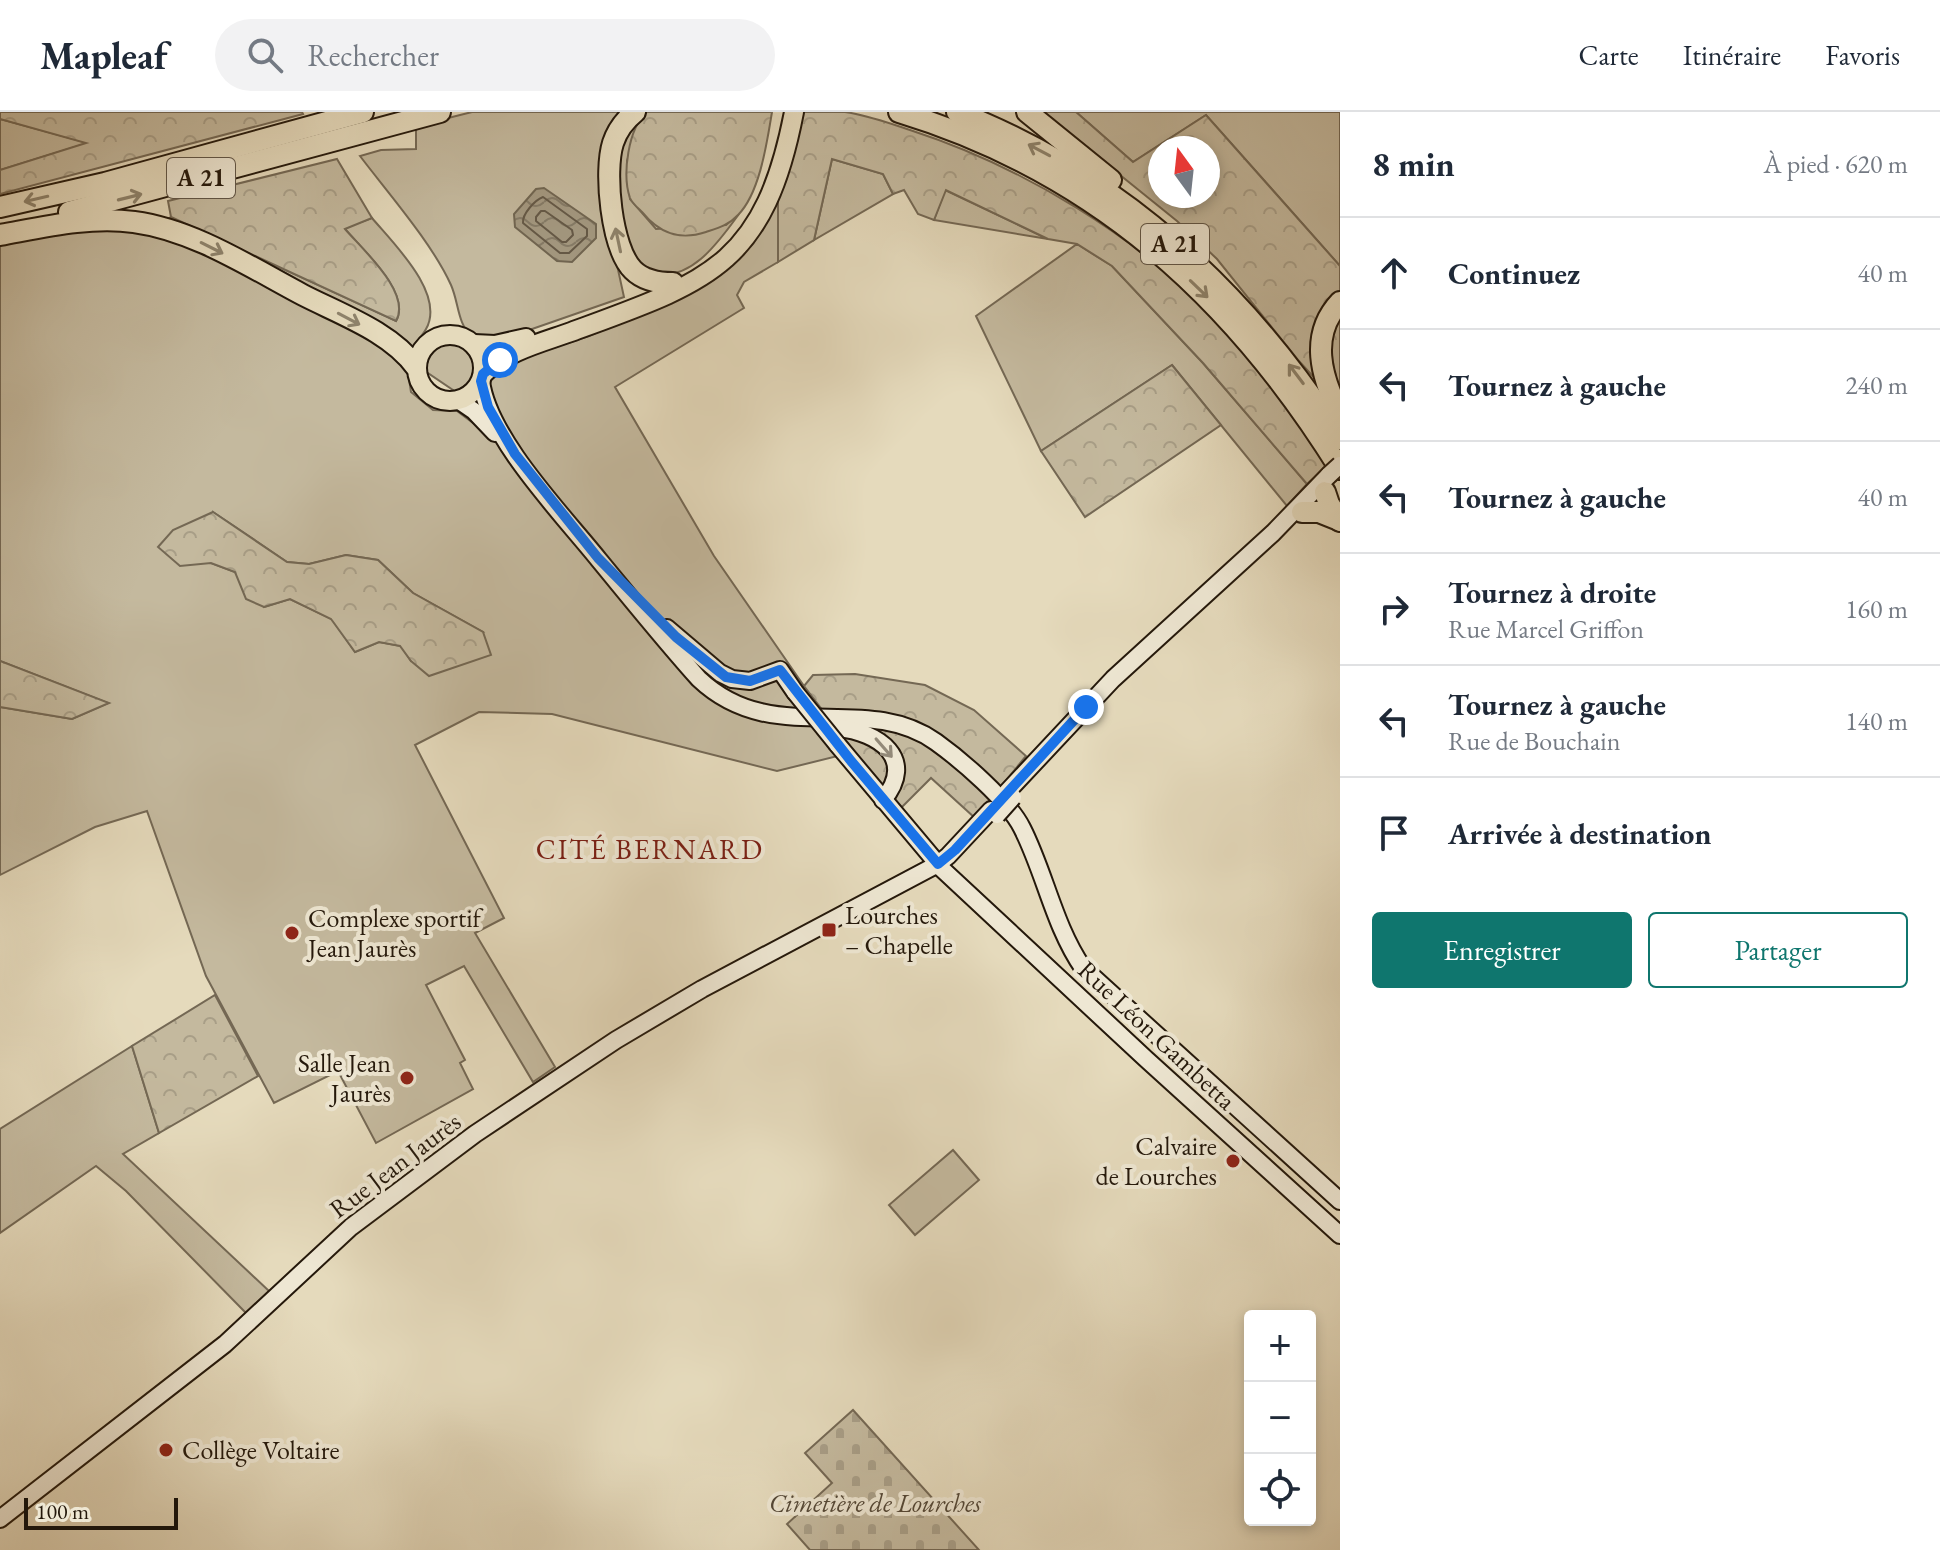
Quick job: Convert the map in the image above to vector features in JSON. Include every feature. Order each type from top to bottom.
[{"type":"highway","points":[[301,129],[341,112]]},
{"type":"highway","name":"A 21","points":[[0,207],[105,183],[363,112]]},
{"type":"highway","name":"A 21","points":[[0,227],[145,193],[440,112]]},
{"type":"highway","points":[[635,112],[616,135],[610,155],[611,193],[619,247],[627,264],[640,275],[654,281],[673,283]]},
{"type":"highway","name":"A 21","points":[[899,112],[980,142],[1033,168],[1085,198],[1149,244],[1208,297],[1260,355],[1296,403],[1334,477]]},
{"type":"highway","name":"A 21","points":[[957,112],[1017,139],[1072,169],[1137,212],[1178,246],[1266,335],[1340,439]]},
{"type":"highway","points":[[1027,112],[1173,231],[1178,246]]},
{"type":"highway","points":[[0,235],[63,223],[104,220],[137,222],[167,229],[207,245],[368,329],[396,346],[416,367]]},
{"type":"highway","points":[[1340,302],[1326,321],[1321,351],[1326,384],[1340,414]]},
{"type":"highway","points":[[1334,477],[1329,504],[1340,520]]},
{"type":"highway","points":[[1302,512],[1319,512],[1340,520]]},
{"type":"main road","points":[[788,116],[781,167],[765,209],[747,236],[717,267],[665,297],[513,353],[482,377],[470,395],[445,401],[429,394],[419,380],[416,367],[421,350],[438,336],[455,334],[474,344],[495,345],[522,339],[673,283],[713,258],[747,222],[768,179],[788,116]]},
{"type":"main road","points":[[474,344],[481,356],[482,377]]},
{"type":"street","points":[[482,377],[488,407],[515,454]]},
{"type":"street","points":[[458,400],[481,418],[515,454],[699,679],[733,704],[777,716],[898,725],[927,736],[950,753],[1008,807],[1021,826],[1068,943],[1083,968],[1340,1201]]},
{"type":"street","points":[[1273,533],[1302,512],[1334,477]]},
{"type":"street","points":[[1273,533],[1334,477]]},
{"type":"street","name":"Rue Jean Jaurès","points":[[0,1519],[215,1352],[351,1227],[465,1140],[656,1016],[765,954],[859,906],[904,888],[940,866],[994,812],[1113,679],[1273,533]]},
{"type":"street","name":"Rue Léon Gambetta","points":[[598,558],[676,637],[726,677],[750,681],[780,670],[837,744],[940,866],[1340,1235]]},
{"type":"street","points":[[640,609],[676,667],[698,692],[719,708],[734,716],[766,725],[851,730],[869,734],[880,741],[891,755],[897,772],[895,786],[883,800]]},
{"type":"green space","points":[[0,112],[303,114],[0,194],[0,170],[86,143],[0,119]]},
{"type":"green space","points":[[472,112],[621,112],[612,242],[624,297],[512,336],[472,337],[467,331],[451,285],[433,252],[360,156],[381,150],[416,149],[416,126]]},
{"type":"green space","points":[[647,112],[772,112],[757,181],[746,205],[735,218],[723,226],[696,235],[678,235],[655,225],[634,204],[628,188],[628,152],[635,129]]},
{"type":"green space","points":[[803,112],[861,115],[953,145],[1037,185],[1117,234],[1189,293],[1237,341],[1328,465],[1307,484],[1203,363],[1112,266],[1077,244],[1048,239],[946,190],[934,220],[918,214],[904,190],[893,194],[883,174],[832,159],[814,240],[778,262],[778,195],[786,181]]},
{"type":"green space","points":[[1042,112],[1076,112],[1133,162],[1148,152],[1148,198]]},
{"type":"green space","points":[[1076,112],[1340,112],[1340,266],[1206,115],[1173,136],[1148,136],[1148,152],[1133,162]]},
{"type":"green space","points":[[643,114],[627,161],[630,199],[656,229],[726,225],[739,214],[703,257],[680,272],[653,273],[631,258],[620,205],[617,163],[626,136]]},
{"type":"green space","points":[[1206,115],[1340,266],[1340,406],[1298,360],[1217,259],[1161,208],[1220,208],[1220,136],[1173,136]]},
{"type":"green space","points":[[0,119],[88,143],[0,170]]},
{"type":"green space","points":[[337,159],[372,218],[345,229],[391,285],[399,310],[396,321],[171,217],[168,201]]},
{"type":"green space","points":[[832,159],[883,174],[893,194],[814,240]]},
{"type":"green space","points":[[945,190],[1048,239],[934,220]]},
{"type":"green space","points":[[778,195],[778,262],[744,282],[737,295],[744,308],[615,387],[714,556],[854,752],[777,771],[552,714],[479,712],[415,745],[504,918],[475,933],[555,1067],[533,1082],[464,966],[426,985],[465,1060],[460,1063],[473,1089],[376,1143],[338,1071],[274,1103],[206,976],[147,811],[95,827],[0,875],[0,707],[72,719],[108,703],[0,661],[0,244],[89,228],[150,231],[171,217],[396,321],[399,310],[391,285],[373,259],[344,228],[372,218],[404,255],[429,300],[430,315],[426,329],[415,344],[409,362],[411,392],[433,410],[457,411],[477,426],[495,408],[487,385],[493,373],[524,357],[589,336],[678,298],[713,278],[752,244]],"holes":[[[213,512],[287,562],[309,564],[346,555],[378,560],[413,593],[483,632],[411,661],[401,646],[379,642],[355,652],[332,619],[290,599],[264,607],[235,572],[211,563]]]},
{"type":"green space","points":[[1077,244],[1112,266],[1203,363],[1307,484],[1287,506],[1172,365],[1041,451],[976,316]]},
{"type":"green space","points":[[446,343],[464,346],[475,362],[471,381],[456,392],[425,371],[430,353]]},
{"type":"green space","points":[[1172,365],[1221,425],[1085,517],[1041,451]]},
{"type":"green space","points":[[213,512],[287,562],[309,564],[346,555],[378,560],[413,593],[483,632],[491,655],[429,676],[411,661],[400,646],[379,642],[355,652],[331,619],[290,599],[264,607],[246,599],[235,572],[211,563],[180,566],[158,547],[173,530]]},
{"type":"green space","points":[[0,661],[109,703],[72,719],[0,707]]},
{"type":"green space","points":[[855,674],[925,685],[974,710],[1026,756],[975,818],[931,778],[899,810],[804,686],[813,675]]},
{"type":"green space","points":[[215,995],[258,1076],[159,1133],[132,1046]]},
{"type":"green space","points":[[132,1046],[159,1133],[123,1154],[269,1291],[246,1313],[126,1191],[96,1166],[0,1233],[0,1129]]},
{"type":"green space","points":[[953,1150],[979,1180],[915,1235],[889,1205]]},
{"type":"green space","name":"Cimetière de Lourches","points":[[853,1410],[979,1550],[810,1550],[787,1524],[832,1483],[805,1453]]},
{"type":"water","points":[[544,188],[596,224],[596,238],[572,262],[557,261],[515,227],[514,214],[536,189]]},
{"type":"place","name":"Lourches – Chapelle","points":[[829,930]]},
{"type":"place","name":"Complexe sportif Jean Jaurès","points":[[292,933]]},
{"type":"place","name":"Salle Jean Jaurès","points":[[407,1078]]},
{"type":"place","name":"Calvaire de Lourches","points":[[1233,1161]]},
{"type":"place","name":"Collège Voltaire","points":[[166,1450]]},
{"type":"district","name":"CITÉ BERNARD","points":[[650,849]]},
{"type":"route","points":[[500,360],[483,374],[481,381],[488,407],[515,454],[598,558],[676,637],[726,677],[750,681],[780,670],[851,761],[938,864],[955,850],[1034,760],[1086,707]]}]
